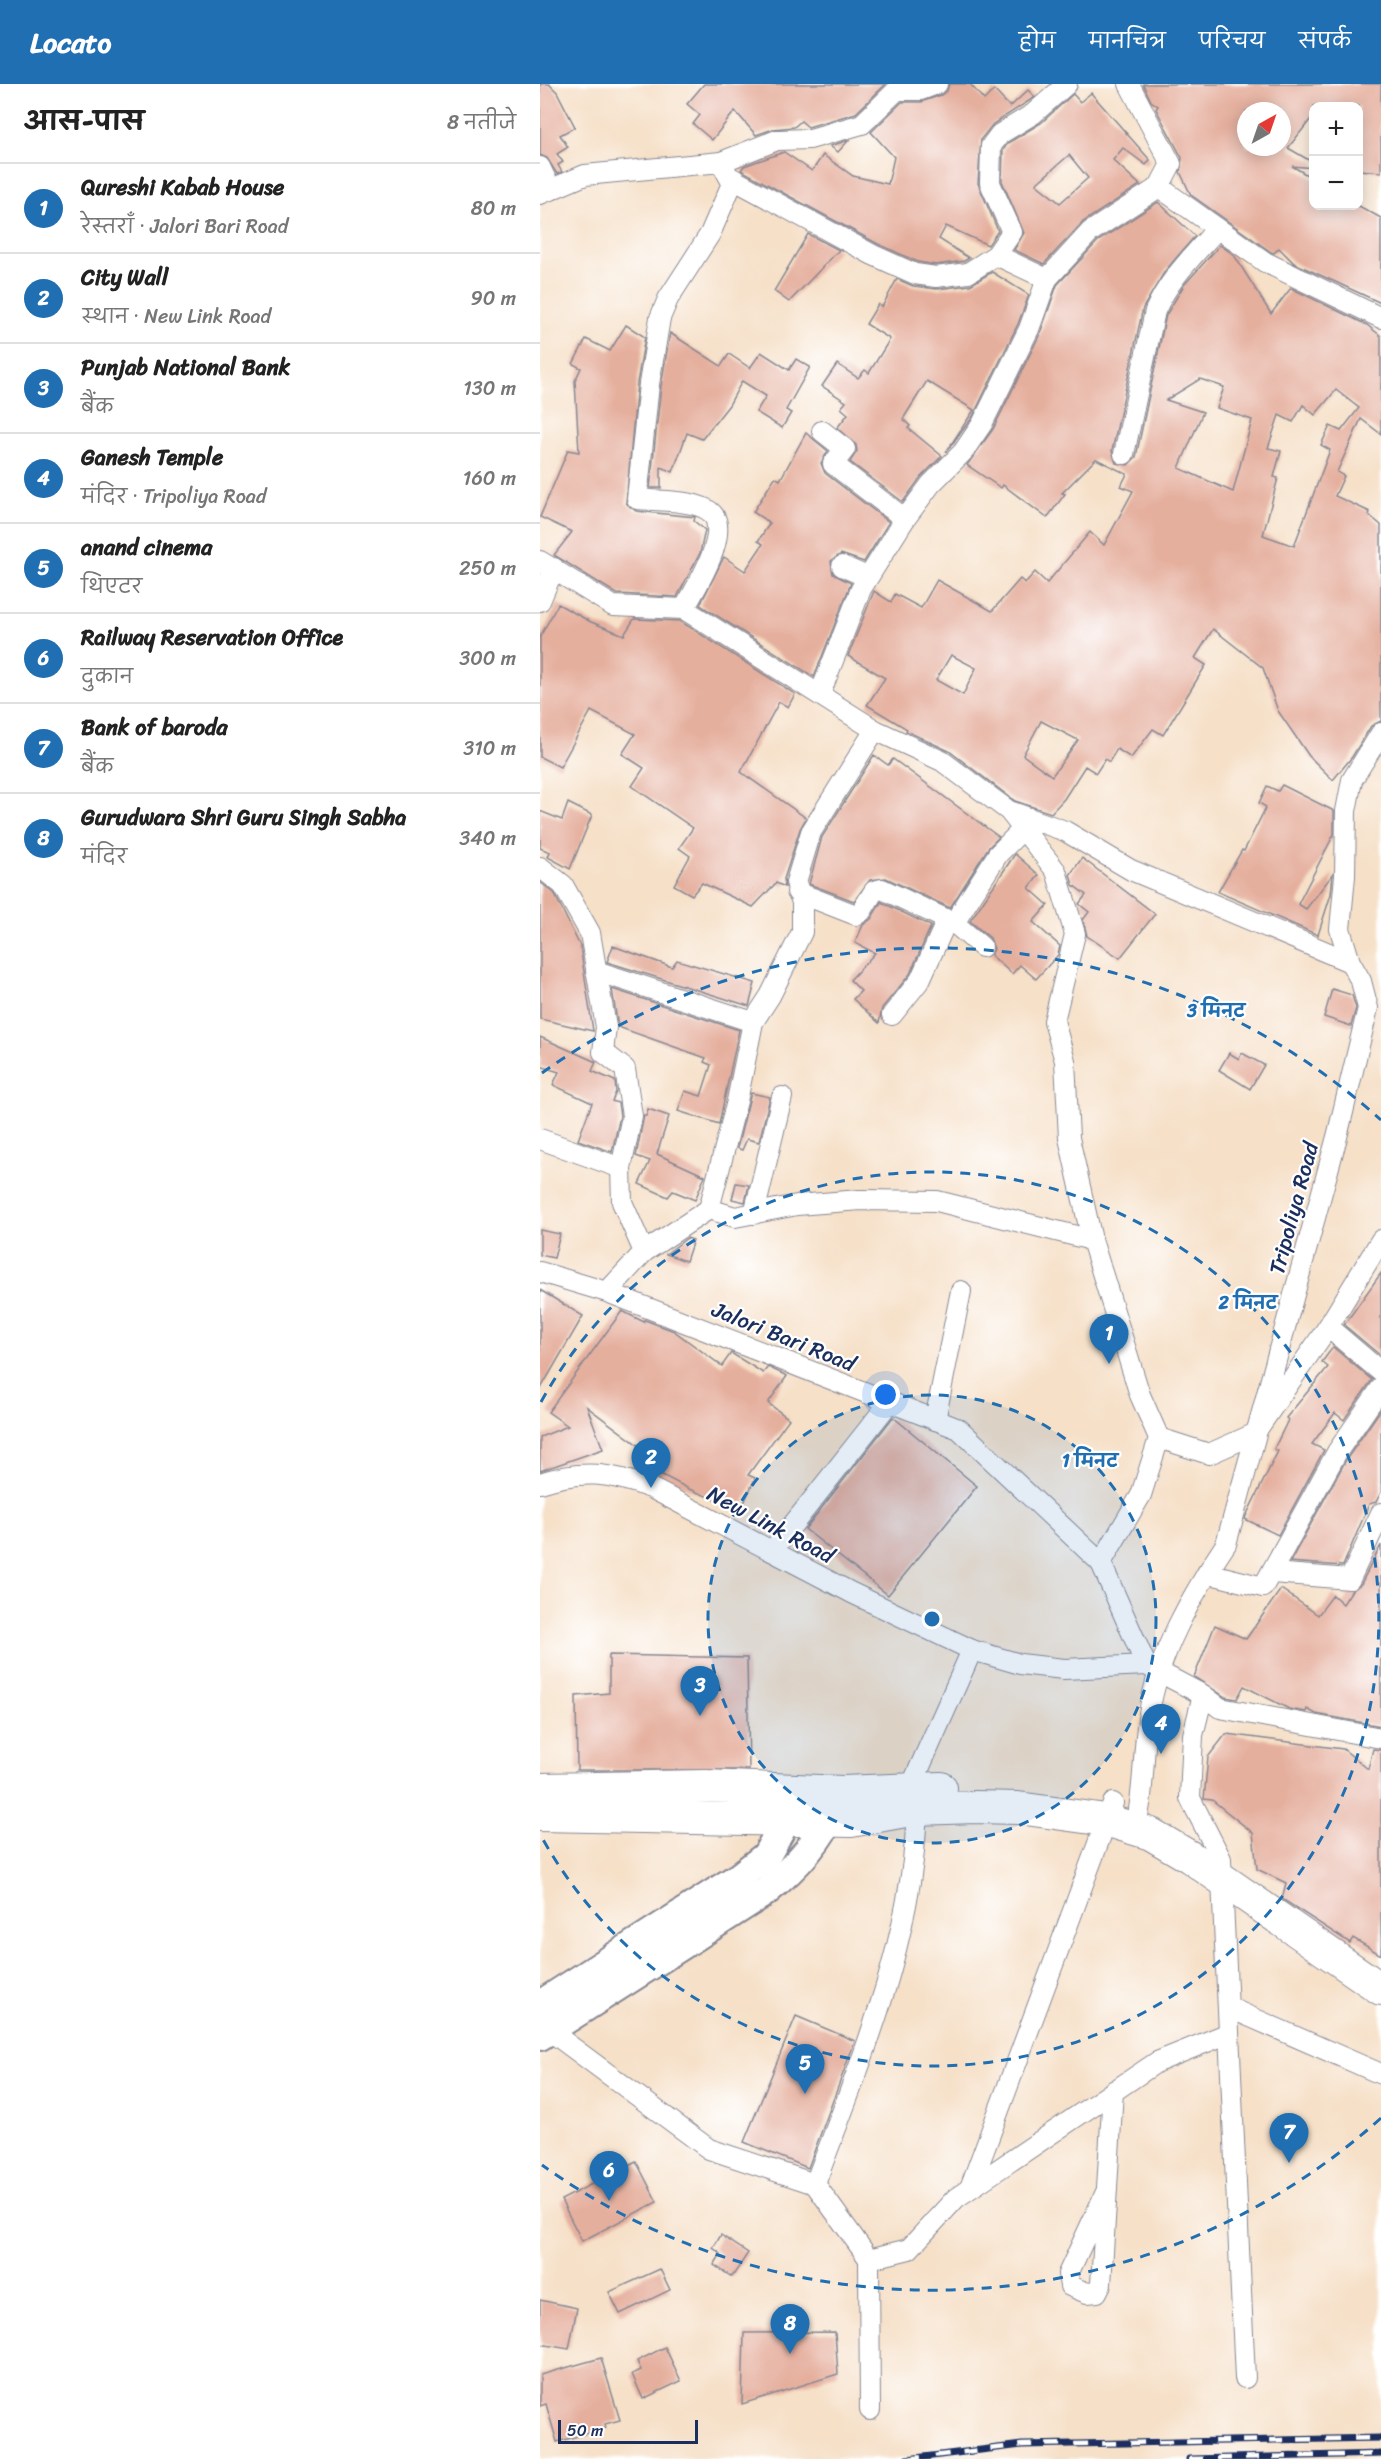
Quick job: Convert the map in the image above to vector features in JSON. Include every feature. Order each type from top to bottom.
[{"type":"main road","points":[[540,1789],[706,1786],[914,1796],[981,1788],[1123,1815],[1163,1818],[1222,1870],[1381,1989]]},
{"type":"main road","points":[[540,1815],[789,1818],[830,1821],[870,1819],[914,1796]]},
{"type":"main road","points":[[1222,1870],[1285,1906],[1381,1968]]},
{"type":"street","points":[[540,167],[546,192],[585,175],[721,162],[777,140],[810,140],[862,124],[897,90],[921,90],[937,84]]},
{"type":"street","points":[[721,162],[729,177],[873,255],[915,274],[936,277],[968,273],[996,255],[1010,236],[1012,228],[990,183],[992,146],[1000,134],[1033,114],[1067,84]]},
{"type":"street","points":[[820,694],[867,577],[904,519],[931,484],[963,452],[982,424],[1029,329],[1047,279],[1090,231],[1159,187],[1171,164],[1130,84]]},
{"type":"street","points":[[684,609],[711,557],[718,530],[716,518],[698,506],[637,499],[639,473],[660,318],[668,299],[710,234],[734,179]]},
{"type":"street","points":[[1159,187],[1265,262],[1381,318]]},
{"type":"street","points":[[1124,454],[1155,311],[1162,294],[1217,229]]},
{"type":"street","points":[[996,255],[1047,279]]},
{"type":"street","points":[[822,431],[844,449],[833,464],[904,519]]},
{"type":"street","points":[[540,602],[547,565],[613,606],[684,609],[875,730],[942,761],[1009,811],[1056,872],[1075,934],[1054,1021],[1065,1061],[1069,1138],[1092,1240],[1140,1395],[1159,1438],[1141,1495],[1101,1563]]},
{"type":"street","points":[[842,567],[867,577]]},
{"type":"street","points":[[607,1292],[644,1252],[710,1209],[737,1101],[753,1022],[770,996],[802,932],[802,903],[797,892],[798,868],[811,832],[875,730]]},
{"type":"street","name":"Tripoliya Road","points":[[970,2188],[1123,1815],[1148,1715],[1151,1668],[1226,1544],[1254,1434],[1335,1148],[1368,1008],[1361,981],[1350,962],[1340,929],[1345,876],[1346,811],[1352,780],[1381,733]]},
{"type":"street","points":[[1009,811],[1065,831],[1131,870],[1350,962]]},
{"type":"street","points":[[892,1015],[920,980],[951,921],[998,854],[1023,829]]},
{"type":"street","points":[[540,867],[563,885],[590,933],[606,1027],[603,1052],[625,1069],[632,1116],[621,1168],[622,1202],[644,1252]]},
{"type":"street","points":[[797,892],[856,915],[861,912],[873,891],[882,889],[951,921],[982,947]]},
{"type":"street","points":[[596,971],[753,1022]]},
{"type":"street","points":[[1368,1008],[1381,990]]},
{"type":"street","points":[[754,1214],[782,1097]]},
{"type":"street","points":[[540,1139],[621,1168]]},
{"type":"street","points":[[710,1209],[735,1217],[797,1205],[860,1200],[937,1201],[1092,1240]]},
{"type":"street","points":[[1159,1438],[1209,1454],[1254,1434],[1328,1328],[1381,1240]]},
{"type":"street","name":"Jalori Bari Road","points":[[540,1272],[607,1292],[959,1429],[1101,1563],[1151,1668]]},
{"type":"street","points":[[935,1420],[961,1291]]},
{"type":"street","points":[[1328,1328],[1381,1372]]},
{"type":"street","points":[[1207,1573],[1263,1587],[1337,1452],[1381,1388]]},
{"type":"street","points":[[772,1551],[889,1403]]},
{"type":"street","name":"New Link Road","points":[[540,1483],[559,1477],[596,1472],[623,1477],[651,1488],[852,1593],[972,1650],[1020,1664],[1064,1669],[1151,1668]]},
{"type":"street","points":[[1272,1573],[1350,1579],[1381,1514]]},
{"type":"street","points":[[815,2184],[890,1978],[906,1905],[914,1796],[972,1650]]},
{"type":"street","points":[[1151,1668],[1203,1695],[1220,1708],[1381,1738]]},
{"type":"street","points":[[1203,1695],[1194,1735],[1190,1798],[1222,1870],[1245,2378]]},
{"type":"street","points":[[542,2023],[766,1856],[789,1818],[801,1790]]},
{"type":"street","points":[[542,2023],[765,1892],[795,1868],[830,1821],[843,1792]]},
{"type":"street","points":[[1230,2008],[1381,2074]]},
{"type":"street","points":[[542,2023],[709,2149],[815,2184],[869,2259],[870,2410]]},
{"type":"street","points":[[869,2259],[909,2249],[956,2198],[1157,2062],[1229,2033]]},
{"type":"street","points":[[1107,2190],[1113,2091]]},
{"type":"building","points":[[540,84],[549,84],[557,92],[575,127],[560,135],[568,147],[557,154],[563,162],[558,165],[562,172],[557,174],[547,158],[540,155]]},
{"type":"building","points":[[704,84],[886,84],[856,113],[808,127],[801,121],[794,127],[773,129],[756,135],[735,111],[712,140],[693,124],[700,115],[687,104]]},
{"type":"building","points":[[949,84],[970,84],[984,100],[994,90],[1010,107],[1028,90],[1035,97],[993,124],[981,139],[978,183],[998,231],[988,245],[946,226],[939,239],[969,258],[964,261],[936,265],[918,262],[878,244],[741,170],[744,166],[784,152],[812,171],[823,155],[853,176],[888,184],[894,157],[871,132],[902,102],[921,102],[941,95],[947,91]]},
{"type":"building","points":[[1143,84],[1381,84],[1381,172],[1363,170],[1363,102],[1309,102],[1309,121],[1291,144],[1291,102],[1237,102],[1237,156],[1291,156],[1291,150],[1309,160],[1309,168],[1292,166],[1309,176],[1309,210],[1363,210],[1363,208],[1381,218],[1381,303],[1294,263],[1279,248],[1274,253],[1271,252],[1191,195],[1180,172],[1182,158],[1156,109],[1158,106],[1151,101]]},
{"type":"building","points":[[1091,93],[1150,160],[1146,165],[1123,148],[1113,160],[1140,185],[1083,222],[1044,264],[1014,250],[1024,233],[1002,181],[1003,150],[1008,143],[1041,123],[1073,94],[1080,102]],"holes":[[[1069,155],[1088,178],[1060,203],[1036,184]]]},
{"type":"building","points":[[849,140],[838,152],[830,146]]},
{"type":"building","points":[[1158,202],[1195,236],[1165,271],[1143,308],[1112,451],[1116,463],[1128,465],[1136,457],[1166,315],[1184,285],[1220,245],[1234,255],[1271,314],[1291,288],[1367,325],[1381,336],[1381,434],[1361,419],[1337,472],[1344,476],[1335,496],[1370,512],[1369,515],[1381,525],[1381,721],[1371,726],[1352,757],[1333,780],[1309,756],[1278,711],[1263,668],[1213,629],[1195,658],[1206,665],[1163,735],[1153,729],[1131,758],[1117,749],[1109,762],[1105,759],[1096,773],[1085,766],[1064,799],[1051,813],[1015,801],[949,751],[906,731],[907,729],[867,705],[885,678],[848,656],[874,591],[891,602],[895,594],[921,608],[937,580],[992,611],[1020,579],[1025,583],[1035,572],[1047,583],[1090,532],[1104,545],[1133,491],[1121,486],[1127,474],[1096,459],[1062,493],[1065,494],[1047,518],[1003,485],[1001,488],[967,465],[993,429],[1040,334],[1057,285],[1098,241]],"holes":[[[1200,379],[1224,387],[1217,408],[1252,420],[1233,492],[1179,468],[1203,412],[1166,400]],[[1336,390],[1359,408],[1341,431],[1330,426],[1321,445],[1330,450],[1294,546],[1263,535],[1278,478],[1274,477],[1281,451],[1268,448],[1279,415],[1293,422],[1303,405],[1315,415]],[[951,655],[976,668],[963,695],[936,680]],[[1041,721],[1078,740],[1052,776],[1023,755]]]},
{"type":"building","points":[[808,234],[839,250],[789,302],[774,291]]},
{"type":"building","points":[[992,272],[1029,295],[1018,324],[972,418],[946,452],[974,410],[927,381],[903,419],[910,426],[908,428],[942,456],[921,477],[903,502],[850,462],[857,451],[856,445],[837,428],[848,414],[841,408],[846,402],[822,386],[837,364],[858,378],[865,370],[869,373],[890,339],[866,324],[878,304],[882,307],[897,279],[913,286],[937,289],[970,285]]},
{"type":"building","points":[[626,325],[645,337],[637,383],[626,503],[636,511],[695,517],[694,521],[705,530],[700,553],[677,597],[617,594],[554,555],[572,532],[540,517],[568,450],[579,452],[575,381],[581,368],[573,364],[586,339],[610,351]]},
{"type":"building","points":[[670,333],[721,366],[729,354],[750,368],[761,352],[789,370],[796,359],[810,367],[786,410],[791,413],[782,428],[756,412],[766,396],[742,381],[729,405],[702,439],[687,433],[673,472],[661,467],[661,488],[650,488],[661,386]]},
{"type":"building","points":[[806,433],[828,451],[821,463],[825,473],[889,522],[864,562],[841,554],[831,561],[833,574],[851,583],[814,677],[700,605],[724,557],[745,571],[763,544],[758,541],[770,523],[753,512],[775,477],[780,480]]},
{"type":"building","points":[[558,604],[591,622],[624,635],[634,619],[680,621],[795,694],[788,707],[779,702],[741,772],[806,818],[800,829],[784,879],[785,887],[776,883],[753,907],[702,883],[692,895],[674,885],[690,856],[679,848],[693,828],[632,786],[644,768],[622,754],[635,734],[591,711],[560,767],[540,757],[540,637]]},
{"type":"building","points":[[874,755],[888,765],[893,759],[999,837],[988,848],[950,908],[886,878],[870,880],[854,901],[809,884],[822,837]]},
{"type":"building","points":[[1282,785],[1334,811],[1334,834],[1298,904],[1306,909],[1333,874],[1331,894],[1318,935],[1218,892],[1242,850],[1244,851],[1266,807],[1259,803],[1267,786],[1278,791]]},
{"type":"building","points":[[568,803],[592,815],[570,869],[548,857],[550,852],[540,848],[540,811],[562,820]]},
{"type":"building","points":[[1015,854],[1039,875],[1029,888],[1048,905],[1033,922],[1060,946],[1058,955],[1036,979],[1020,965],[1012,974],[991,955],[994,949],[990,938],[970,921]]},
{"type":"building","points":[[1082,858],[1155,914],[1120,958],[1087,936],[1083,920],[1089,912],[1079,904],[1086,895],[1073,885],[1070,875]]},
{"type":"building","points":[[540,882],[554,893],[580,946],[593,1031],[540,1019]]},
{"type":"building","points":[[881,902],[931,926],[910,974],[882,1008],[879,1023],[853,999],[861,991],[850,980],[875,953],[855,943],[863,925],[871,919]]},
{"type":"building","points":[[613,946],[672,967],[677,960],[755,983],[749,1006],[607,962]]},
{"type":"building","points":[[612,989],[739,1030],[719,1124],[678,1111],[685,1091],[701,1096],[711,1065],[704,1062],[706,1058],[618,1027]]},
{"type":"building","points":[[1332,989],[1352,995],[1356,1008],[1351,1026],[1324,1017]]},
{"type":"building","points":[[540,1037],[596,1062],[592,1071],[615,1081],[616,1092],[612,1101],[618,1103],[620,1116],[612,1152],[578,1140],[592,1103],[553,1085],[559,1072],[540,1066]]},
{"type":"building","points":[[1229,1053],[1239,1059],[1242,1053],[1264,1065],[1250,1089],[1219,1070]]},
{"type":"building","points":[[751,1093],[770,1097],[759,1142],[747,1139],[742,1150],[737,1148]]},
{"type":"building","points":[[648,1109],[669,1116],[657,1154],[705,1176],[695,1200],[673,1191],[668,1197],[639,1184],[650,1161],[636,1156],[644,1115],[646,1116]]},
{"type":"building","points":[[736,1183],[749,1185],[745,1202],[732,1199]]},
{"type":"building","points":[[540,1230],[560,1234],[554,1258],[540,1255]]},
{"type":"building","points":[[687,1238],[693,1240],[686,1261],[666,1254]]},
{"type":"building","points":[[1381,1273],[1381,1356],[1344,1325]]},
{"type":"building","points":[[540,1290],[583,1316],[540,1390]]},
{"type":"building","points":[[622,1311],[644,1322],[645,1320],[674,1331],[722,1366],[731,1353],[763,1373],[768,1367],[787,1376],[768,1403],[789,1419],[748,1475],[755,1478],[741,1510],[689,1489],[645,1466],[650,1454],[587,1407],[603,1449],[540,1471],[540,1437],[568,1426],[548,1412]]},
{"type":"building","points":[[1333,1347],[1372,1380],[1344,1420],[1335,1413],[1312,1444],[1324,1450],[1278,1535],[1245,1519],[1278,1451],[1274,1449],[1288,1420],[1286,1418],[1328,1367],[1322,1362]]},
{"type":"building","points":[[1381,1409],[1381,1492],[1376,1502],[1369,1504],[1343,1566],[1290,1562],[1346,1460]]},
{"type":"building","points":[[893,1417],[977,1486],[888,1595],[805,1529]]},
{"type":"building","points":[[1381,1545],[1381,1726],[1316,1714],[1307,1709],[1306,1712],[1289,1709],[1244,1686],[1237,1699],[1225,1697],[1194,1677],[1215,1625],[1246,1639],[1281,1589],[1318,1615],[1333,1595],[1343,1604],[1352,1590],[1361,1584]]},
{"type":"building","points":[[609,1655],[747,1658],[749,1770],[577,1770],[576,1696],[609,1693]]},
{"type":"building","points":[[1226,1734],[1343,1749],[1368,1769],[1373,1749],[1381,1750],[1381,1955],[1353,1938],[1350,1943],[1282,1899],[1286,1883],[1257,1869],[1253,1833],[1212,1800],[1204,1799],[1208,1757]]},
{"type":"building","points":[[796,2016],[855,2041],[808,2168],[744,2142]]},
{"type":"building","points":[[636,2161],[657,2202],[582,2241],[561,2200]]},
{"type":"building","points":[[721,2235],[748,2253],[732,2277],[714,2265],[721,2254],[713,2248]]},
{"type":"building","points":[[660,2269],[670,2290],[620,2314],[609,2292]]},
{"type":"building","points":[[540,2300],[577,2308],[569,2349],[540,2344]]},
{"type":"building","points":[[835,2332],[838,2374],[742,2404],[744,2333]]},
{"type":"building","points":[[665,2347],[681,2381],[643,2399],[632,2374],[641,2370],[637,2361]]},
{"type":"building","points":[[601,2358],[620,2420],[605,2424],[606,2428],[557,2442],[546,2404],[540,2406],[540,2375]]},
{"type":"railway","points":[[907,2459],[1022,2445],[1381,2438]]},
{"type":"railway","points":[[1189,2459],[1381,2454]]},
{"type":"place","name":"Qureshi Kabab House","points":[[1109,1364]]},
{"type":"place","name":"City Wall","points":[[651,1488]]},
{"type":"place","name":"Punjab National Bank","points":[[700,1716]]},
{"type":"place","name":"Ganesh Temple","points":[[1161,1754]]},
{"type":"place","name":"anand cinema","points":[[805,2094]]},
{"type":"place","name":"Bank of baroda","points":[[1289,2163]]},
{"type":"place","name":"Railway Reservation Office","points":[[609,2201]]},
{"type":"place","name":"Gurudwara Shri Guru Singh Sabha","points":[[790,2354]]}]
